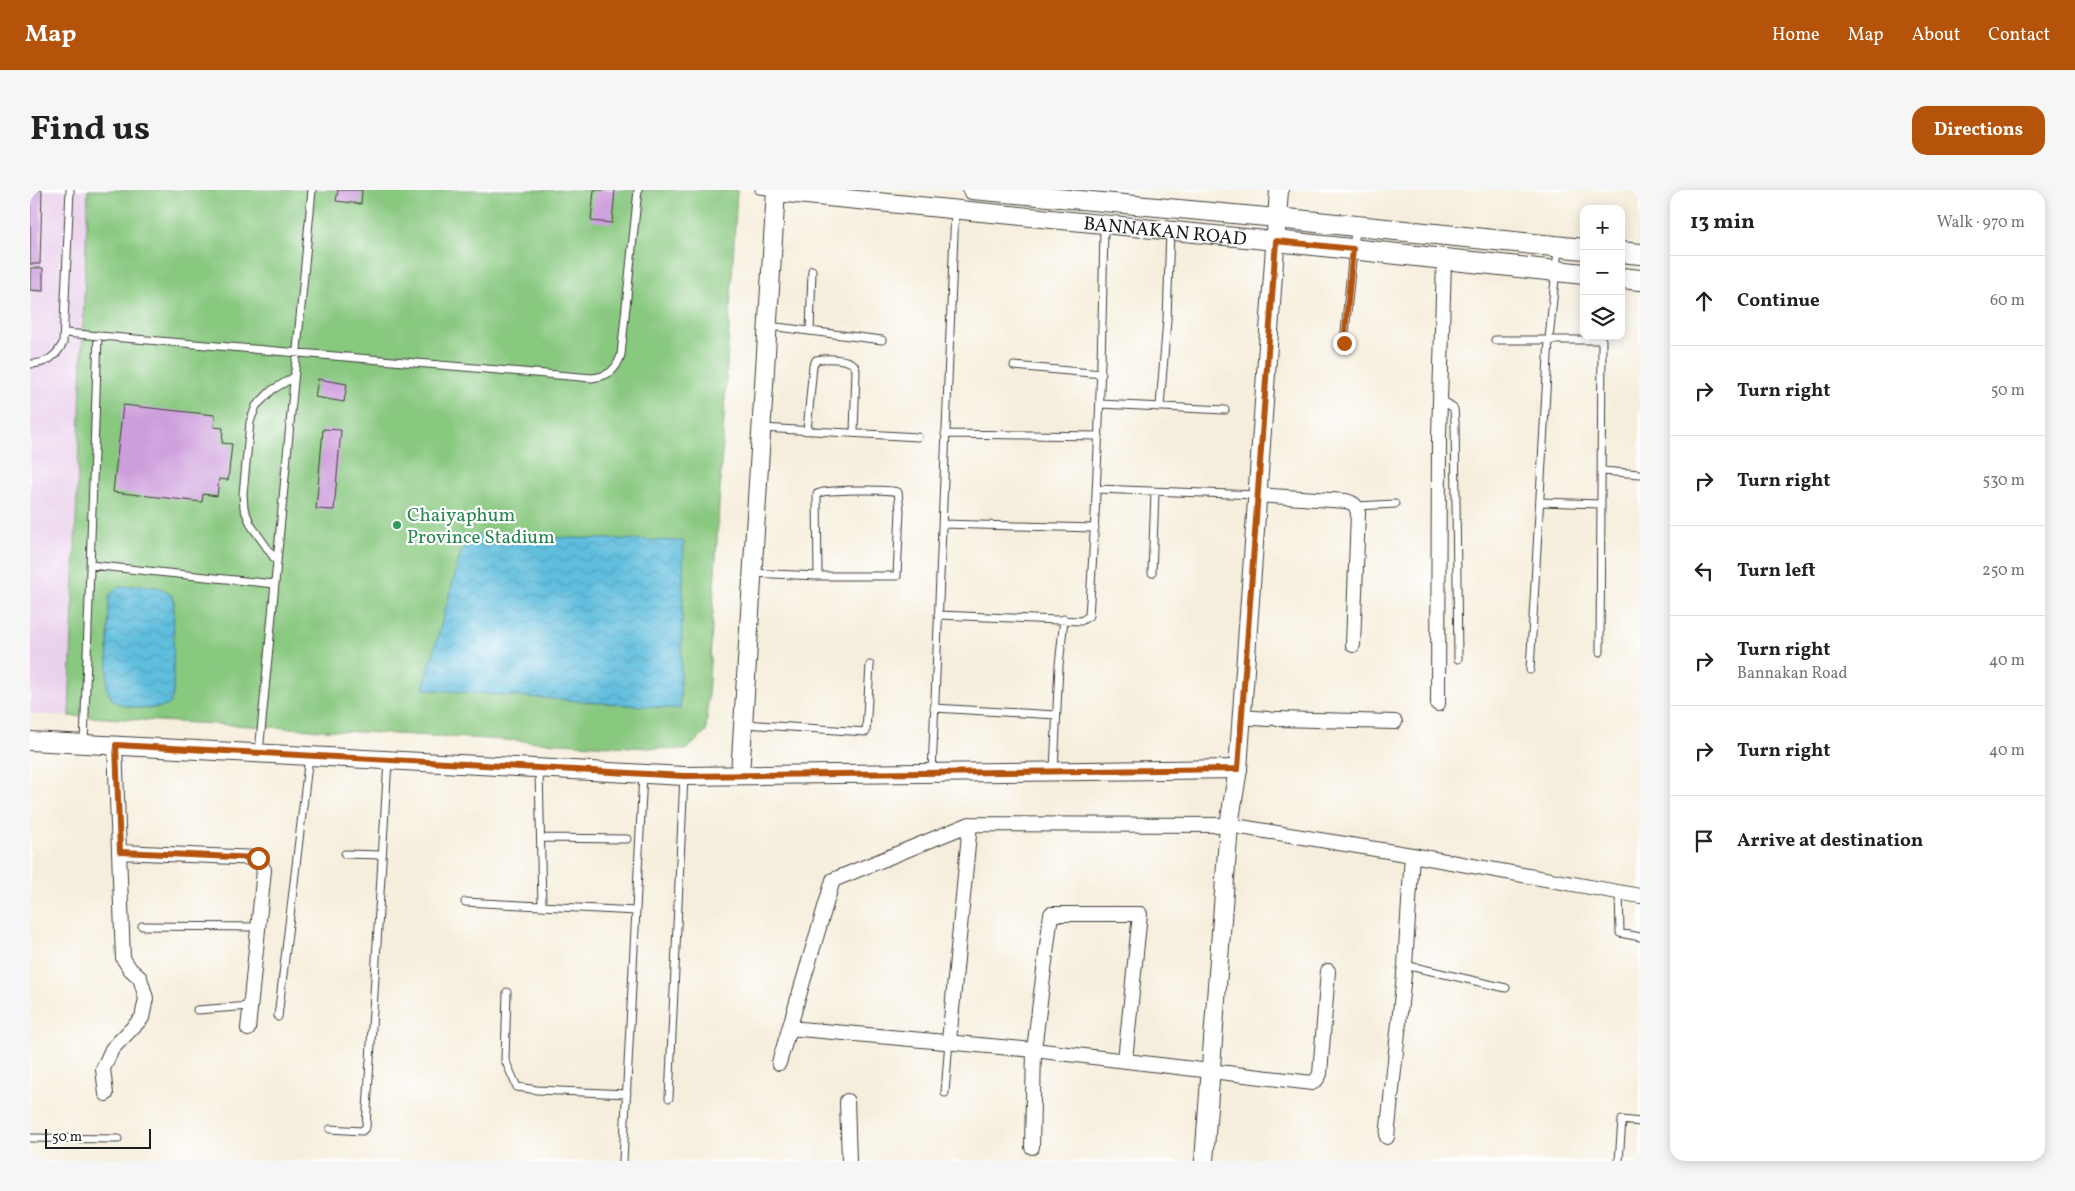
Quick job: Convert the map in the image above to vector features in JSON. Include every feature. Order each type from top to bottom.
[{"type":"main road","name":"BANNAKAN ROAD","points":[[1277,218],[1580,249]]},
{"type":"main road","name":"BANNAKAN ROAD","points":[[1276,241],[1580,274]]},
{"type":"main road","points":[[1625,252],[1640,254]]},
{"type":"main road","points":[[1625,278],[1640,280]]},
{"type":"street","name":"BANNAKAN ROAD","points":[[972,190],[1000,200],[1104,224],[1276,241]]},
{"type":"street","points":[[1204,1161],[1229,825],[1238,769],[1279,190]]},
{"type":"street","name":"BANNAKAN ROAD","points":[[771,191],[955,209],[1000,200],[1277,218]]},
{"type":"street","points":[[740,775],[768,326],[771,191]]},
{"type":"street","points":[[1438,704],[1440,398],[1444,259]]},
{"type":"street","points":[[1258,495],[1346,501],[1353,502],[1356,506],[1358,513],[1353,645]]},
{"type":"street","points":[[1242,717],[1395,722]]},
{"type":"street","points":[[30,741],[684,776],[1238,769]]},
{"type":"street","points":[[106,1094],[103,1069],[112,1048],[142,1018],[146,998],[140,978],[130,969],[123,958],[116,745]]},
{"type":"street","points":[[949,1041],[970,824]]},
{"type":"street","points":[[779,1063],[833,880],[970,824],[1229,825],[1412,854],[1640,896]]},
{"type":"street","points":[[120,852],[258,858],[264,870],[248,1029]]},
{"type":"street","points":[[1387,1137],[1405,965],[1412,854]]},
{"type":"street","points":[[1032,1147],[1034,1050],[1051,914],[1140,914],[1125,1060]]},
{"type":"street","points":[[789,1028],[1034,1050],[1210,1070],[1312,1084],[1320,1074],[1328,970]]},
{"type":"street","points":[[847,1101],[849,1161]]},
{"type":"lane","points":[[30,364],[43,363],[52,358],[59,351],[63,343],[65,333],[70,190]]},
{"type":"lane","points":[[259,753],[312,190]]},
{"type":"lane","points":[[65,333],[592,378],[605,376],[614,370],[621,356],[638,190]]},
{"type":"lane","points":[[932,773],[955,209]]},
{"type":"lane","points":[[938,615],[1081,621],[1089,616],[1102,374],[1104,224]]},
{"type":"lane","points":[[1344,343],[1355,226]]},
{"type":"lane","points":[[1160,406],[1167,320],[1170,231]]},
{"type":"lane","points":[[1530,670],[1550,339],[1558,246]]},
{"type":"lane","points":[[810,331],[812,270]]},
{"type":"lane","points":[[768,326],[882,340]]},
{"type":"lane","points":[[84,744],[98,335]]},
{"type":"lane","points":[[1494,340],[1602,340],[1600,652]]},
{"type":"lane","points":[[807,431],[813,366],[816,360],[821,359],[844,361],[854,365],[856,370],[854,433]]},
{"type":"lane","points":[[1014,366],[1102,374]]},
{"type":"lane","points":[[277,562],[251,525],[244,508],[243,494],[250,422],[256,406],[272,390],[294,377]]},
{"type":"lane","points":[[1440,398],[1454,409],[1456,422],[1458,659]]},
{"type":"lane","points":[[1100,404],[1225,410]]},
{"type":"lane","points":[[762,428],[918,437]]},
{"type":"lane","points":[[946,434],[1098,436]]},
{"type":"lane","points":[[1602,471],[1640,474]]},
{"type":"lane","points":[[1096,489],[1258,495]]},
{"type":"lane","points":[[753,573],[818,576],[898,576],[900,511],[898,492],[834,491],[817,494],[818,576]]},
{"type":"lane","points":[[1152,573],[1155,492]]},
{"type":"lane","points":[[1540,502],[1601,504]]},
{"type":"lane","points":[[1356,506],[1395,504]]},
{"type":"lane","points":[[942,524],[1095,528]]},
{"type":"lane","points":[[90,565],[275,584]]},
{"type":"lane","points":[[1054,772],[1059,665],[1064,619]]},
{"type":"lane","points":[[744,724],[866,732],[870,665]]},
{"type":"lane","points":[[934,708],[1056,715]]},
{"type":"lane","points":[[278,1017],[309,756]]},
{"type":"lane","points":[[330,1129],[362,1131],[366,1127],[388,760]]},
{"type":"lane","points":[[539,768],[542,906]]},
{"type":"lane","points":[[623,1161],[643,774]]},
{"type":"lane","points":[[669,1098],[684,776]]},
{"type":"lane","points":[[541,838],[627,839]]},
{"type":"lane","points":[[345,854],[382,854]]},
{"type":"lane","points":[[1620,892],[1620,933],[1640,937]]},
{"type":"lane","points":[[465,902],[636,912]]},
{"type":"lane","points":[[142,926],[258,927]]},
{"type":"lane","points":[[1405,965],[1506,988]]},
{"type":"lane","points":[[507,992],[505,1060],[517,1087],[537,1090],[627,1094]]},
{"type":"lane","points":[[197,1010],[250,1006]]},
{"type":"lane","points":[[945,1093],[949,1041]]},
{"type":"lane","points":[[1619,1161],[1622,1120],[1640,1122]]},
{"type":"lane","points":[[30,1138],[118,1139]]},
{"type":"shaded area","points":[[30,190],[88,190],[69,716],[30,714]]},
{"type":"green space","name":"Chaiyaphum Province Stadium","points":[[88,190],[737,190],[706,732],[686,750],[69,716]]},
{"type":"water","points":[[466,535],[684,541],[680,709],[423,689]]},
{"type":"water","points":[[140,585],[163,589],[174,599],[173,695],[170,704],[157,708],[133,707],[118,703],[112,699],[107,688],[109,595],[118,587]]},
{"type":"building","points":[[30,190],[42,190],[40,264],[30,264]]},
{"type":"building","points":[[338,190],[362,190],[361,204],[336,201]]},
{"type":"building","points":[[594,190],[615,190],[612,223],[591,221]]},
{"type":"building","points":[[30,268],[43,268],[43,291],[30,290]]},
{"type":"building","points":[[318,379],[347,384],[344,402],[315,397]]},
{"type":"building","points":[[123,405],[215,415],[214,427],[223,428],[222,443],[232,444],[228,480],[219,479],[217,496],[203,494],[202,502],[113,492]]},
{"type":"building","points":[[323,429],[341,430],[334,510],[316,509]]},
{"type":"place","name":"Chaiyaphum Province Stadium","points":[[397,525]]},
{"type":"route","points":[[258,858],[120,852],[116,745],[684,776],[1238,769],[1276,241],[1353,249],[1344,343]]}]
